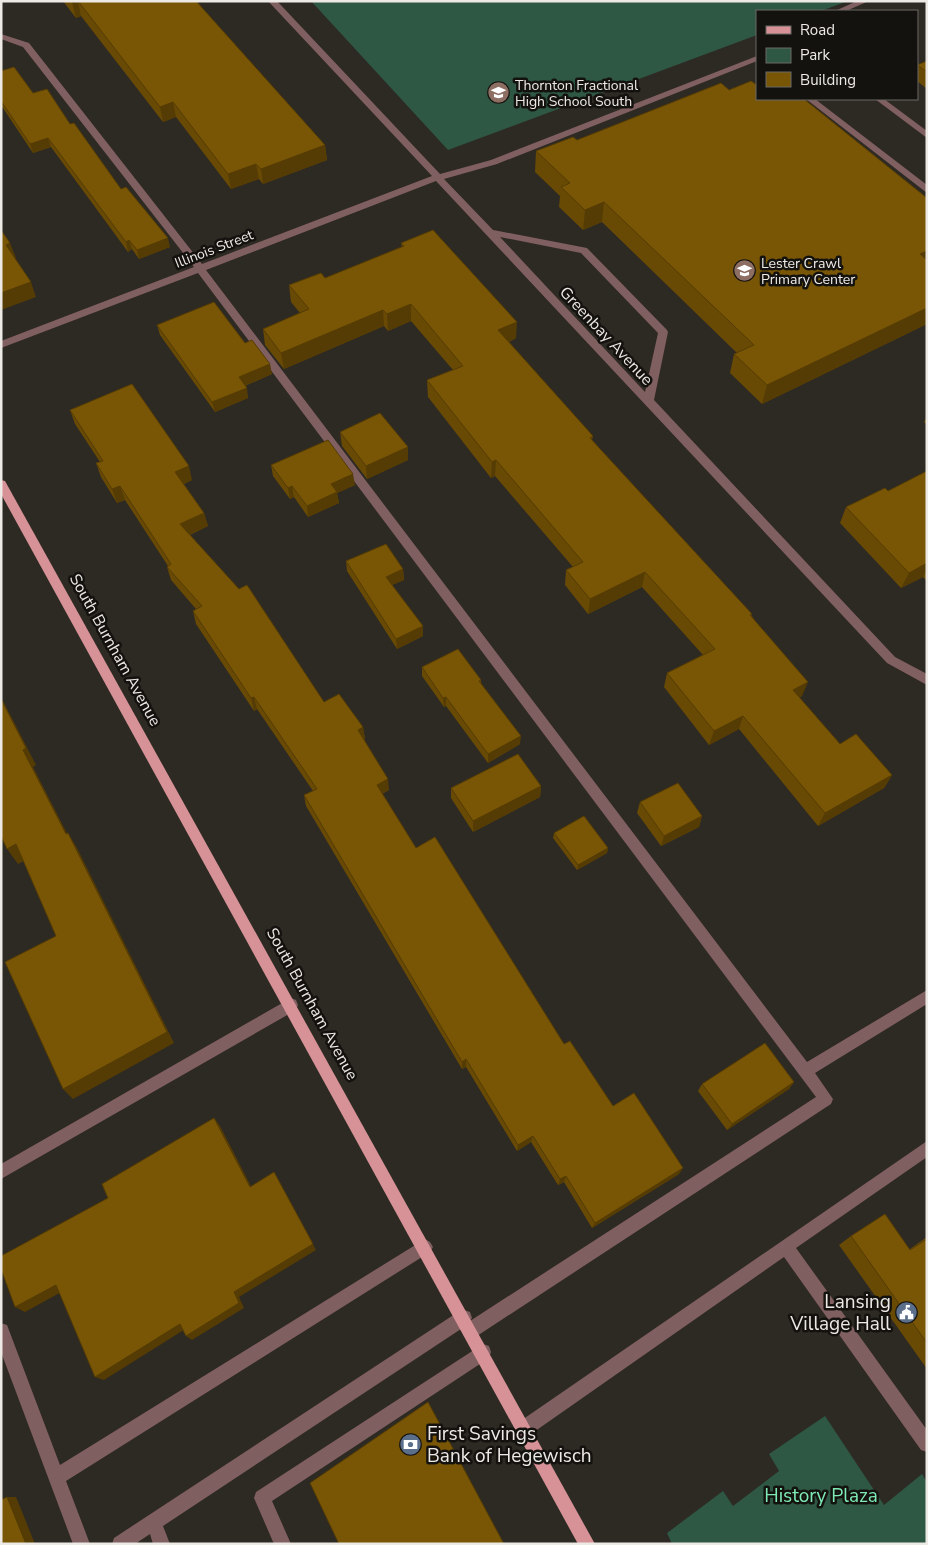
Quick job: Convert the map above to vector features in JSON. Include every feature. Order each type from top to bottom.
[{"type":"main road","name":"South Burnham Avenue","points":[[1,484],[425,1247],[587,1544]]},
{"type":"street","name":"Greenbay Avenue","points":[[272,1],[436,178],[891,660],[927,680]]},
{"type":"street","points":[[842,10],[865,1]]},
{"type":"street","points":[[1,36],[26,45],[200,268],[826,1099],[120,1544]]},
{"type":"street","name":"Illinois Street","points":[[1,346],[436,178],[494,162],[756,58]]},
{"type":"street","points":[[811,100],[927,190]]},
{"type":"street","points":[[880,100],[927,134]]},
{"type":"street","points":[[487,232],[584,250],[663,332],[648,402]]},
{"type":"street","points":[[805,1070],[927,996]]},
{"type":"street","points":[[1,1172],[291,1005]]},
{"type":"street","points":[[525,1428],[927,1148]]},
{"type":"street","points":[[785,1246],[927,1444]]},
{"type":"street","points":[[57,1477],[425,1247]]},
{"type":"street","points":[[1,1332],[82,1544]]},
{"type":"street","points":[[283,1544],[262,1498],[483,1352]]},
{"type":"street","points":[[153,1522],[162,1544]]},
{"type":"green space","name":"Thornton Fractional High School South","points":[[311,1],[848,1],[824,10],[756,10],[756,35],[448,150]]},
{"type":"green space","name":"History Plaza","points":[[825,1416],[884,1505],[922,1474],[927,1482],[927,1544],[672,1544],[667,1533],[723,1491],[733,1506],[779,1471],[769,1454]]},
{"type":"building","points":[[78,1],[196,1],[325,145],[261,169],[256,164],[228,174],[173,102],[160,107]]},
{"type":"building","points":[[927,61],[927,72],[918,66]]},
{"type":"building","points":[[14,67],[33,93],[47,89],[70,124],[74,123],[121,189],[126,187],[168,238],[137,250],[129,240],[126,242],[48,138],[30,144],[1,101],[1,71]]},
{"type":"building","points":[[751,81],[756,84],[756,100],[805,100],[927,198],[927,251],[920,254],[927,260],[927,308],[767,385],[734,354],[754,345],[604,202],[585,210],[561,187],[570,183],[536,151],[573,137],[577,140],[721,83],[729,90]]},
{"type":"building","points":[[1,230],[10,243],[6,245],[31,282],[1,293]]},
{"type":"building","points":[[433,230],[517,322],[498,330],[593,436],[590,438],[752,614],[750,615],[808,682],[793,690],[840,744],[856,734],[892,775],[825,813],[743,716],[714,731],[667,673],[715,649],[645,572],[590,599],[566,570],[583,562],[496,460],[492,462],[427,380],[463,366],[411,304],[387,314],[383,310],[281,353],[263,329],[309,309],[289,285],[321,273],[325,278],[404,246],[401,243]]},
{"type":"building","points":[[214,302],[245,343],[252,340],[270,364],[239,377],[247,388],[212,402],[157,325]]},
{"type":"building","points":[[132,384],[189,466],[175,472],[204,513],[180,524],[239,589],[247,585],[324,702],[339,694],[363,727],[358,730],[388,779],[377,785],[416,848],[435,837],[564,1044],[570,1041],[613,1106],[634,1093],[683,1168],[595,1223],[566,1176],[560,1179],[533,1136],[518,1145],[466,1059],[462,1062],[304,795],[317,789],[254,697],[251,698],[193,611],[202,606],[167,567],[171,564],[120,486],[112,489],[96,463],[103,461],[70,410]]},
{"type":"building","points":[[380,413],[408,447],[366,466],[340,432]]},
{"type":"building","points":[[328,440],[353,474],[331,484],[337,492],[307,506],[292,486],[288,488],[271,465]]},
{"type":"building","points":[[927,471],[927,563],[909,573],[846,507],[885,488],[888,491]]},
{"type":"building","points":[[386,544],[403,569],[386,577],[423,626],[396,639],[346,561]]},
{"type":"building","points":[[458,649],[481,680],[479,681],[521,736],[488,754],[446,697],[443,698],[422,667]]},
{"type":"building","points":[[1,699],[26,748],[23,750],[66,834],[68,833],[167,1032],[63,1089],[5,962],[56,936],[16,844],[7,849],[1,836]]},
{"type":"building","points":[[518,754],[541,786],[473,821],[451,788]]},
{"type":"building","points":[[678,783],[702,816],[664,836],[640,802]]},
{"type":"building","points":[[584,816],[608,848],[578,865],[554,833]]},
{"type":"building","points":[[765,1043],[794,1082],[732,1124],[702,1084]]},
{"type":"building","points":[[214,1118],[250,1187],[274,1172],[313,1244],[234,1292],[239,1303],[186,1336],[180,1324],[95,1377],[56,1285],[15,1307],[1,1269],[1,1256],[108,1198],[102,1184]]},
{"type":"building","name":"Lansing Village Hall","points":[[885,1214],[910,1250],[927,1239],[927,1343],[851,1236]]},
{"type":"building","name":"First Savings Bank of Hegewisch","points":[[428,1402],[504,1544],[339,1544],[310,1483]]},
{"type":"building","points":[[7,1497],[26,1544],[1,1544],[1,1500]]},
{"type":"place","name":"Thornton Fractional High School South","points":[[499,93]]},
{"type":"place","name":"Lester Crawl Primary Center","points":[[745,271]]},
{"type":"place","name":"Lansing Village Hall","points":[[907,1313]]},
{"type":"place","name":"First Savings Bank of Hegewisch","points":[[411,1445]]}]
